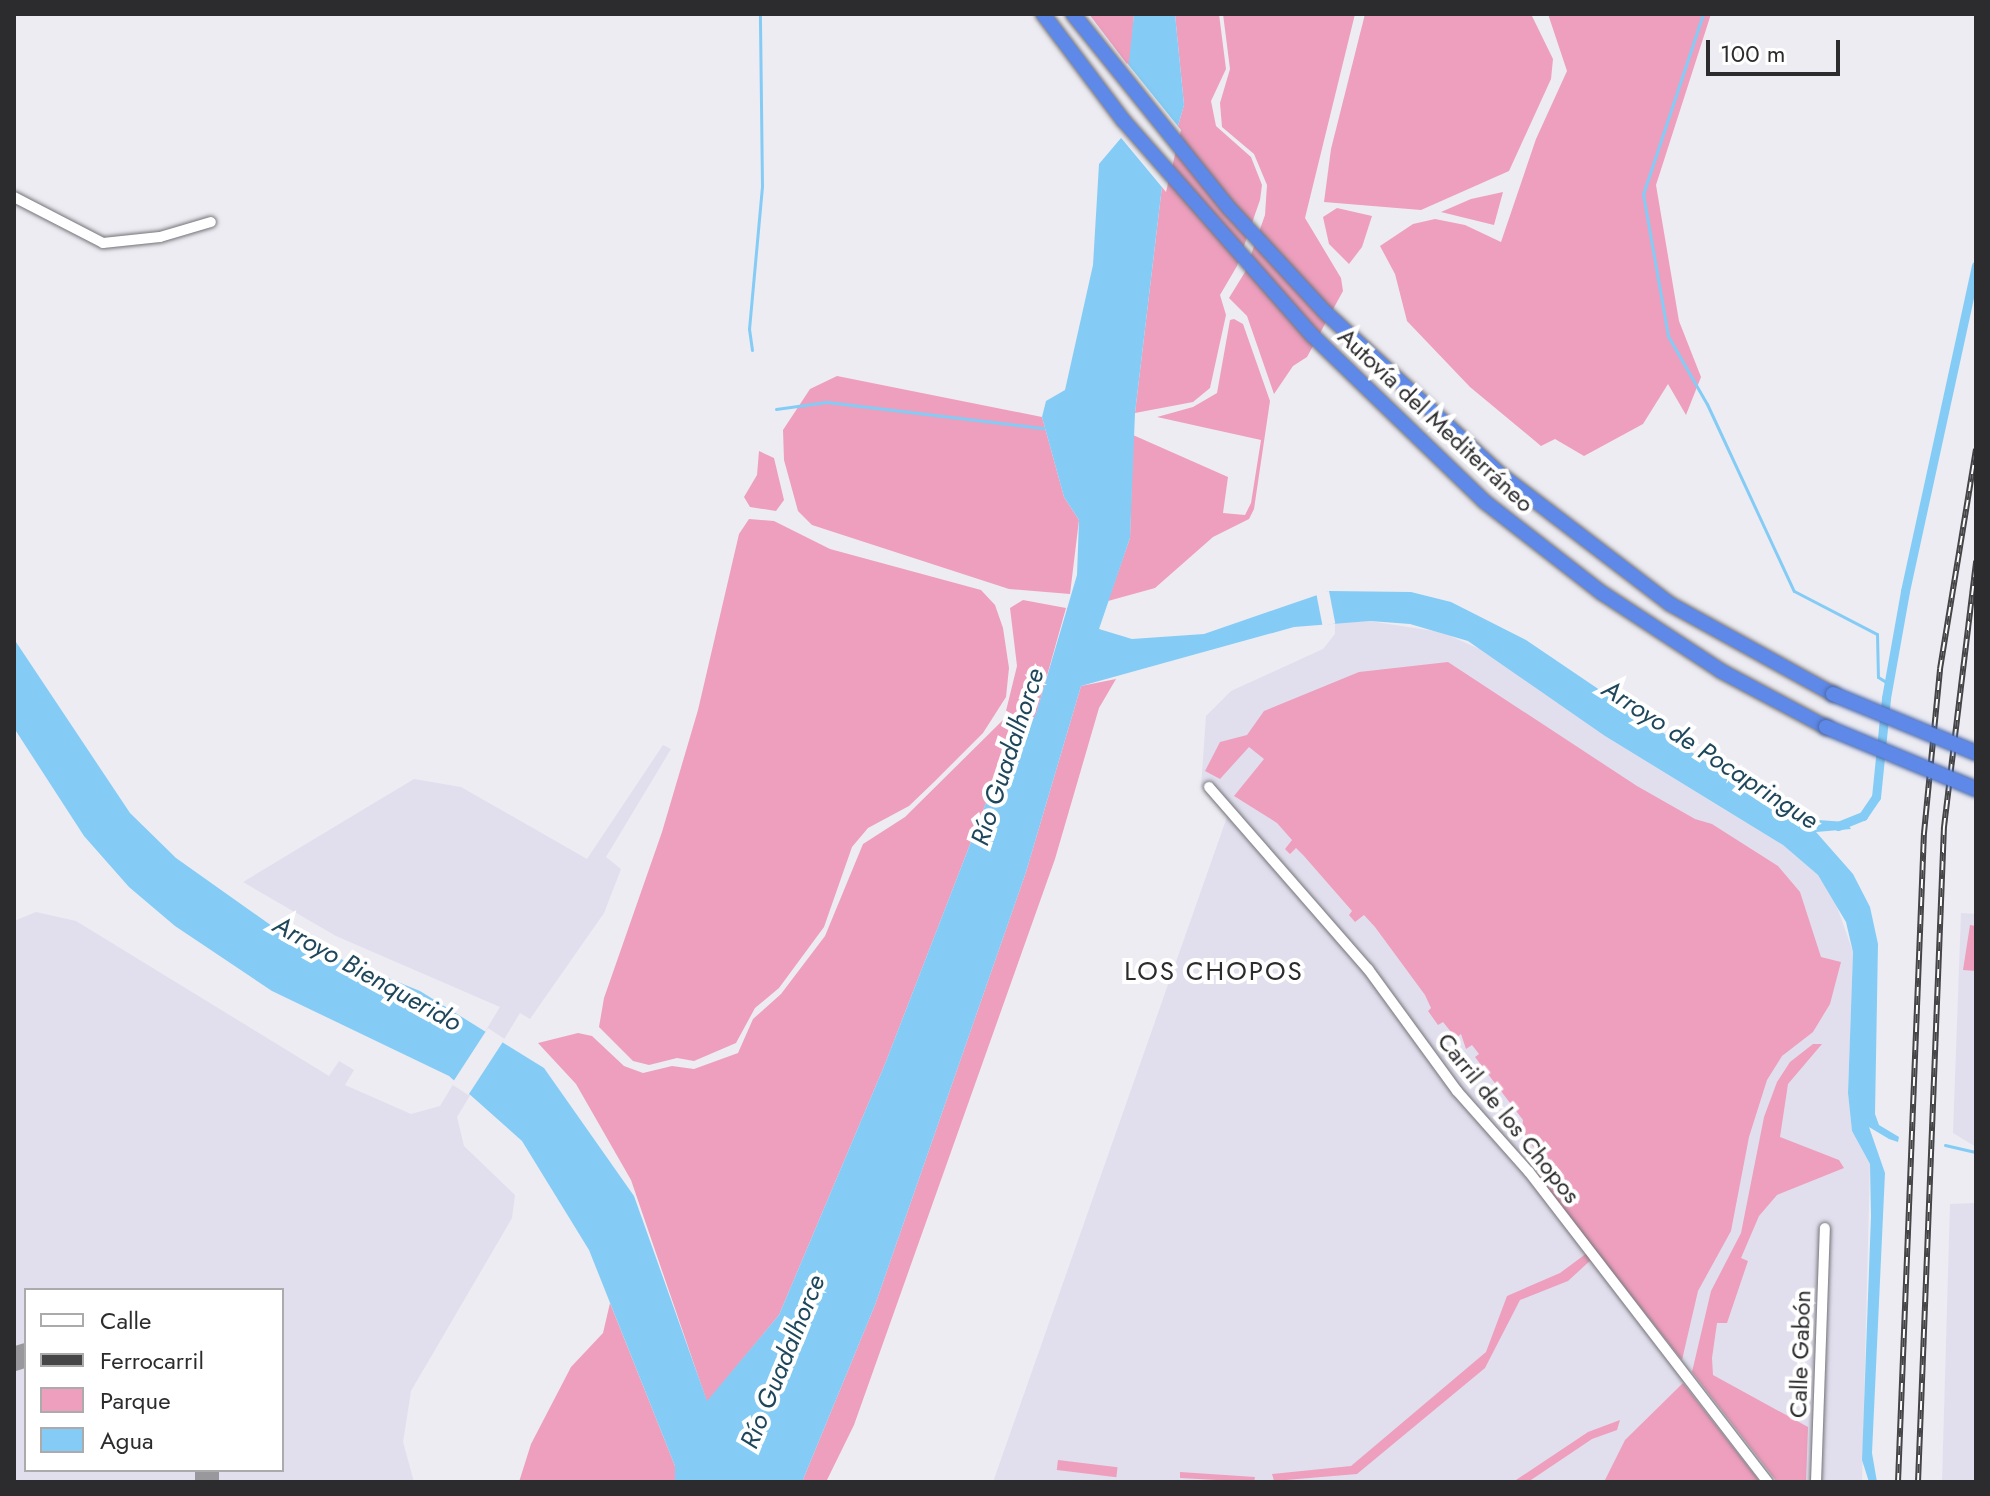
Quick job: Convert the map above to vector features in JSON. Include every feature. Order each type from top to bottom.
[{"type":"highway","name":"Autovía del Mediterráneo","points":[[1043,14],[1201,211],[1360,384],[1485,502],[1602,593],[1721,671],[1826,727],[1976,789]]},
{"type":"highway","name":"Autovía del Mediterráneo","points":[[1073,14],[1230,209],[1368,355],[1500,474],[1670,604],[1833,694],[1976,753]]},
{"type":"street","points":[[14,197],[103,243],[160,237],[211,222]]},
{"type":"street","name":"Carril de los Chopos","points":[[1209,787],[1368,969],[1457,1091],[1529,1172],[1768,1482]]},
{"type":"street","name":"Calle Gabón","points":[[1816,1482],[1825,1228]]},
{"type":"shaded area","points":[[1369,621],[1441,632],[1498,657],[1605,736],[1783,845],[1818,875],[1835,901],[1853,952],[1848,1093],[1852,1131],[1870,1164],[1862,1482],[993,1482],[1227,817],[1201,787],[1206,716],[1231,691],[1323,649],[1335,634],[1335,623]]},
{"type":"shaded area","points":[[663,745],[671,749],[606,857],[621,869],[604,913],[530,1019],[520,1013],[457,1117],[464,1146],[515,1195],[512,1218],[411,1391],[403,1442],[414,1482],[14,1482],[14,921],[36,912],[76,921],[329,1076],[339,1061],[354,1070],[345,1085],[411,1114],[440,1106],[500,1007],[336,936],[243,882],[414,779],[461,787],[587,859]]},
{"type":"shaded area","points":[[1961,913],[1976,914],[1976,1147],[1953,1133]]},
{"type":"shaded area","points":[[1976,1203],[1976,1482],[1942,1482],[1950,1204]]},
{"type":"green space","points":[[1089,14],[1134,14],[1130,68]]},
{"type":"green space","points":[[1175,14],[1219,14],[1226,69],[1211,101],[1216,126],[1251,157],[1262,185],[1260,200],[1237,266],[1220,295],[1226,315],[1210,388],[1193,402],[1135,413],[1163,178],[1184,105]]},
{"type":"green space","points":[[1223,14],[1355,14],[1305,218],[1341,278],[1343,291],[1307,357],[1293,366],[1274,394],[1247,316],[1229,298],[1245,272],[1265,215],[1267,185],[1254,154],[1222,127],[1220,103],[1230,69]]},
{"type":"green space","points":[[1365,14],[1531,14],[1553,59],[1551,79],[1509,171],[1421,210],[1324,202],[1331,149]]},
{"type":"green space","points":[[1548,14],[1711,14],[1656,185],[1679,321],[1701,377],[1686,415],[1668,384],[1643,424],[1584,456],[1555,439],[1541,446],[1470,387],[1407,321],[1395,274],[1380,246],[1413,224],[1435,219],[1465,225],[1501,242],[1536,139],[1567,71]]},
{"type":"green space","points":[[1503,192],[1494,225],[1441,212],[1471,199]]},
{"type":"green space","points":[[1337,208],[1372,216],[1362,247],[1349,264],[1329,244],[1323,217]]},
{"type":"green space","points":[[1230,320],[1243,324],[1270,401],[1254,509],[1249,519],[1213,537],[1155,588],[1108,601],[1130,538],[1133,435],[1228,477],[1223,513],[1245,515],[1251,503],[1261,440],[1157,417],[1193,407],[1217,393]]},
{"type":"green space","points":[[837,376],[1042,417],[1064,497],[1079,520],[1070,594],[1009,589],[812,525],[798,511],[784,460],[783,430],[810,389]]},
{"type":"green space","points":[[759,451],[774,458],[784,500],[776,511],[750,507],[744,497],[757,475]]},
{"type":"green space","points":[[749,519],[774,521],[830,549],[981,590],[995,605],[1003,628],[1009,668],[1006,697],[983,733],[934,782],[909,806],[868,828],[852,847],[824,927],[779,988],[755,1008],[736,1043],[694,1061],[677,1058],[649,1065],[633,1061],[599,1027],[604,998],[662,832],[698,710],[739,534]]},
{"type":"green space","points":[[1023,600],[1066,608],[1036,715],[986,803],[885,1064],[779,1315],[707,1402],[631,1180],[576,1084],[538,1043],[578,1033],[592,1036],[624,1066],[643,1073],[672,1066],[694,1069],[738,1053],[753,1019],[781,994],[825,936],[863,844],[905,817],[1004,719],[1017,666],[1010,608]]},
{"type":"green space","points":[[1448,662],[1637,786],[1695,819],[1712,824],[1778,866],[1800,892],[1821,957],[1841,962],[1830,1004],[1813,1032],[1782,1056],[1767,1080],[1749,1137],[1731,1231],[1698,1291],[1682,1360],[1538,1178],[1539,1156],[1522,1130],[1523,1120],[1475,1057],[1479,1054],[1472,1045],[1466,1049],[1461,1034],[1456,1038],[1443,1022],[1438,1025],[1428,1011],[1431,1008],[1425,995],[1375,927],[1364,915],[1355,922],[1349,915],[1352,911],[1304,856],[1296,848],[1290,854],[1285,849],[1292,840],[1277,823],[1234,796],[1264,759],[1249,747],[1220,779],[1205,771],[1220,742],[1247,735],[1264,711],[1359,672]]},
{"type":"green space","points":[[1116,679],[1099,708],[1055,859],[854,1425],[826,1482],[802,1482],[875,1305],[1026,872],[1081,686]]},
{"type":"green space","points":[[1970,925],[1976,926],[1976,971],[1963,970]]},
{"type":"green space","points":[[1813,1044],[1822,1044],[1788,1084],[1780,1137],[1839,1160],[1844,1168],[1777,1195],[1759,1216],[1741,1258],[1748,1261],[1727,1323],[1717,1323],[1712,1358],[1713,1375],[1808,1427],[1806,1482],[1777,1482],[1692,1372],[1711,1291],[1741,1233],[1764,1117],[1777,1082],[1790,1062]]},
{"type":"green space","points":[[1587,1253],[1592,1259],[1568,1281],[1520,1300],[1485,1368],[1357,1474],[1274,1481],[1272,1474],[1351,1466],[1486,1352],[1507,1296],[1560,1273]]},
{"type":"green space","points":[[610,1303],[675,1466],[675,1482],[519,1482],[531,1444],[571,1367],[603,1333]]},
{"type":"green space","points":[[1683,1383],[1760,1482],[1604,1482],[1625,1440]]},
{"type":"green space","points":[[1620,1420],[1617,1430],[1592,1439],[1528,1482],[1513,1482],[1588,1432]]},
{"type":"green space","points":[[1058,1460],[1118,1467],[1116,1477],[1057,1470]]},
{"type":"green space","points":[[1180,1472],[1255,1477],[1254,1482],[1180,1478]]},
{"type":"water","points":[[1134,14],[1175,14],[1184,105],[1163,178],[1135,413],[1130,538],[1099,629],[1132,639],[1204,634],[1329,591],[1411,592],[1451,602],[1526,640],[1737,783],[1804,819],[1846,822],[1851,829],[1816,832],[1853,874],[1870,907],[1878,944],[1875,1114],[1879,1125],[1899,1137],[1898,1142],[1869,1127],[1885,1173],[1872,1453],[1877,1482],[1869,1482],[1862,1460],[1871,1216],[1870,1164],[1852,1131],[1848,1093],[1853,952],[1846,922],[1818,875],[1783,845],[1605,736],[1468,641],[1410,624],[1370,621],[1294,627],[1081,686],[1026,872],[875,1305],[802,1482],[675,1482],[675,1466],[589,1250],[522,1141],[449,1076],[272,991],[175,926],[129,887],[84,836],[14,728],[14,639],[130,813],[176,858],[289,938],[420,991],[544,1068],[634,1196],[707,1401],[779,1315],[885,1064],[986,803],[1036,714],[1077,575],[1079,520],[1064,497],[1042,417],[1046,401],[1065,390],[1093,265],[1099,164],[1121,138]]},
{"type":"pier","points":[[1127,63],[1181,130],[1166,192],[1117,133]]},
{"type":"pier","points":[[1329,591],[1335,623],[1323,626],[1316,593]]},
{"type":"pier","points":[[488,1028],[505,1039],[468,1095],[452,1084]]},
{"type":"waterway","points":[[752,350],[749,329],[762,186],[760,14]]},
{"type":"waterway","points":[[1703,14],[1643,194],[1668,336],[1707,404],[1794,591],[1877,634],[1878,677],[1889,684]]},
{"type":"waterway","points":[[1838,826],[1863,816],[1876,797],[1886,698],[1905,591],[1976,266]]},
{"type":"waterway","points":[[776,409],[827,402],[1043,428]]},
{"type":"waterway","points":[[1945,1145],[1976,1152]]},
{"type":"taxiway","points":[[14,1359],[24,1356]]},
{"type":"taxiway","points":[[207,1472],[207,1482]]},
{"type":"railway","points":[[1898,1482],[1924,833],[1940,669],[1976,449]]},
{"type":"railway","points":[[1918,1482],[1944,827],[1976,561]]},
{"type":"district","name":"LOS CHOPOS","points":[[1214,972]]},
{"type":"water label","name":"Arroyo de Pocapringue","points":[[1710,755]]},
{"type":"water label","name":"Río Guadalhorce","points":[[1008,757]]},
{"type":"water label","name":"Arroyo Bienquerido","points":[[367,974]]},
{"type":"water label","name":"Río Guadalhorce","points":[[783,1362]]}]
